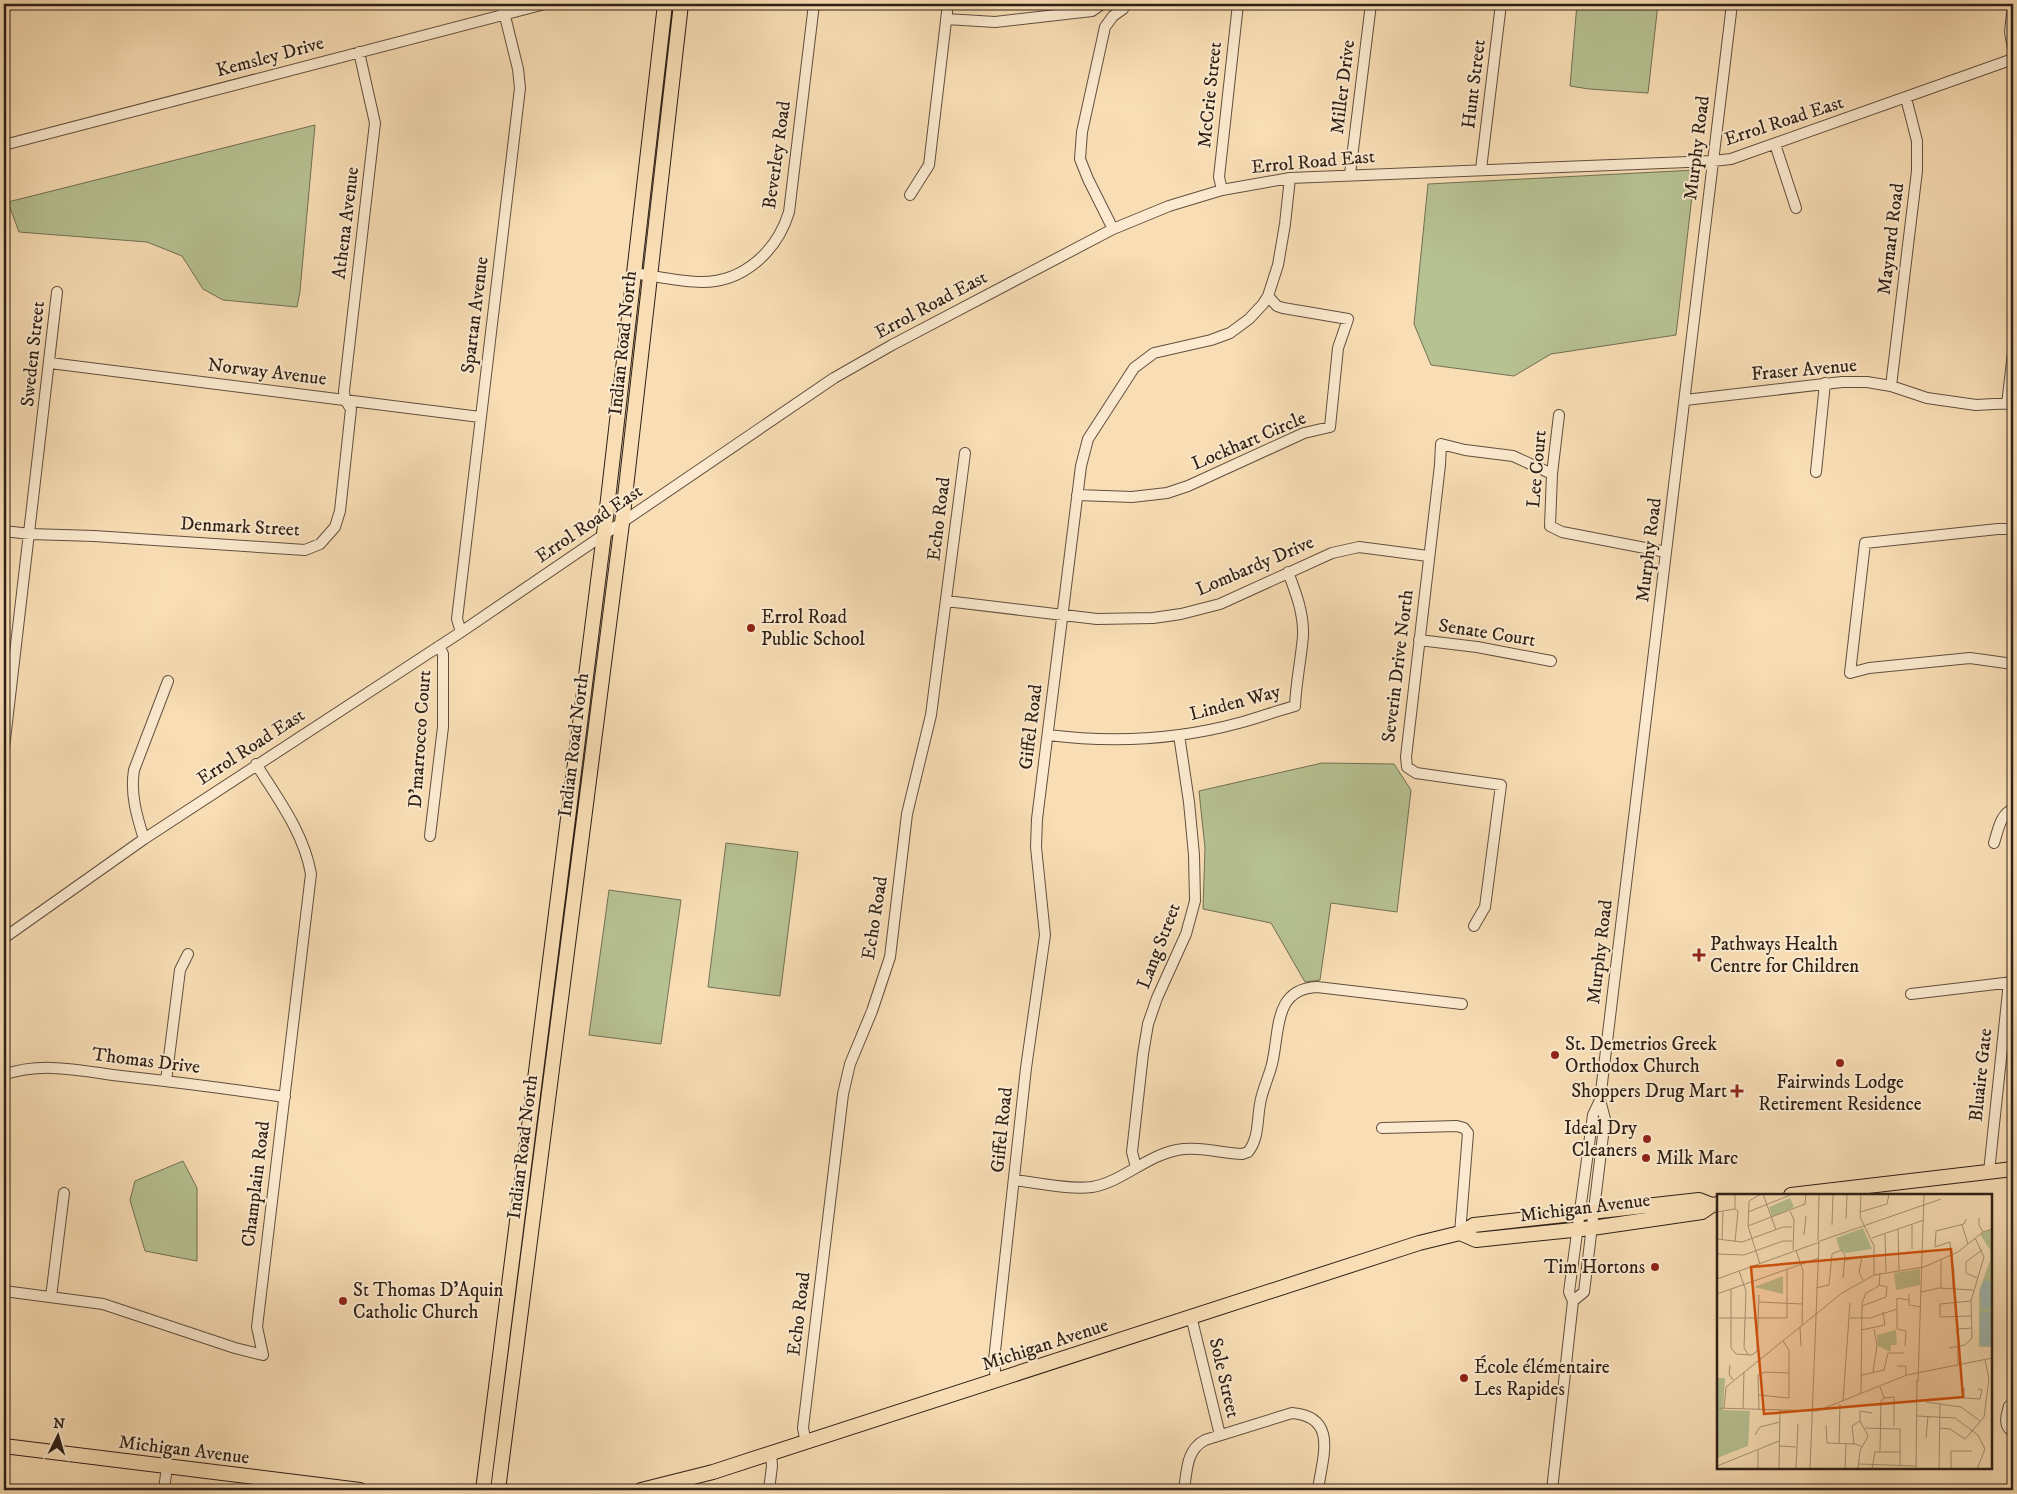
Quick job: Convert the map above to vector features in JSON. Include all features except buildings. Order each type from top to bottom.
[{"type":"main road","name":"Indian Road North","points":[[483,1490],[604,534],[665,4]]},
{"type":"main road","name":"Indian Road North","points":[[498,1490],[622,522],[681,4]]},
{"type":"main road","points":[[1800,1194],[2013,1169]]},
{"type":"main road","name":"Michigan Avenue","points":[[641,1490],[713,1472],[806,1443],[1191,1316],[1419,1244],[1460,1233],[1474,1225],[1699,1200],[1715,1204]]},
{"type":"main road","name":"Michigan Avenue","points":[[1460,1233],[1476,1240],[1592,1228],[1702,1212],[1715,1204]]},
{"type":"main road","name":"Michigan Avenue","points":[[4,1446],[360,1490]]},
{"type":"street","name":"Kemsley Drive","points":[[4,145],[359,52],[503,9],[545,4]]},
{"type":"street","name":"Beverley Road","points":[[633,274],[700,282],[726,278],[742,272],[759,261],[782,233],[790,202],[814,4]]},
{"type":"street","points":[[910,195],[929,165],[948,4]]},
{"type":"street","points":[[946,19],[995,22],[1092,11],[1102,4]]},
{"type":"street","points":[[1113,230],[1085,174],[1080,153],[1105,27],[1113,16],[1123,10],[1124,4]]},
{"type":"street","name":"McCrie Street","points":[[1222,190],[1219,177],[1238,4]]},
{"type":"street","name":"Miller Drive","points":[[1350,174],[1371,4]]},
{"type":"street","name":"Hunt Street","points":[[1482,169],[1501,4]]},
{"type":"street","name":"Murphy Road","points":[[1552,1490],[1573,1301],[1569,1292],[1593,1115],[1600,1100],[1686,400],[1732,4]]},
{"type":"street","points":[[2012,4],[2010,32],[2013,50]]},
{"type":"street","name":"Spartan Avenue","points":[[461,632],[457,619],[520,88],[518,69],[503,9]]},
{"type":"street","name":"Athena Avenue","points":[[345,400],[344,391],[374,123],[359,52]]},
{"type":"street","name":"Errol Road East","points":[[4,938],[144,839],[256,764],[461,632],[834,378],[892,345],[1113,230],[1170,206],[1222,190],[1290,178],[1731,159],[2013,59]]},
{"type":"street","name":"Maynard Road","points":[[1891,386],[1916,171],[1917,141],[1906,98]]},
{"type":"street","points":[[1775,144],[1796,208]]},
{"type":"street","name":"Giffel Road","points":[[996,1381],[994,1360],[1026,1068],[1045,935],[1036,847],[1037,819],[1081,466],[1088,439],[1134,368],[1154,353],[1211,340],[1230,333],[1249,319],[1263,304],[1268,296],[1278,265],[1290,178]]},
{"type":"street","name":"Sweden Street","points":[[4,748],[57,292]]},
{"type":"street","name":"Lockhart Circle","points":[[1077,496],[1132,497],[1167,493],[1188,486],[1304,433],[1330,427],[1338,348],[1348,319],[1277,306],[1268,296]]},
{"type":"street","points":[[2010,404],[2013,353]]},
{"type":"street","name":"Norway Avenue","points":[[50,363],[480,417]]},
{"type":"street","name":"Fraser Avenue","points":[[1686,400],[1825,383],[1867,382],[1891,386],[1937,400],[1976,405],[2010,404]]},
{"type":"street","points":[[1816,472],[1825,383]]},
{"type":"street","name":"Denmark Street","points":[[4,531],[305,550],[320,544],[336,527],[340,511],[351,409],[345,400]]},
{"type":"street","name":"Lee Court","points":[[1559,415],[1552,474],[1550,526],[1562,532],[1666,552]]},
{"type":"street","name":"Severin Drive North","points":[[1474,926],[1485,907],[1501,785],[1421,775],[1408,767],[1406,748],[1441,444],[1465,450],[1513,456],[1552,474]]},
{"type":"street","name":"Echo Road","points":[[806,1443],[803,1428],[844,1094],[850,1064],[872,1011],[890,957],[907,814],[931,715],[966,453]]},
{"type":"street","points":[[2013,529],[1865,543],[1850,673],[1869,668],[1970,658],[2013,664]]},
{"type":"street","name":"Lombardy Drive","points":[[946,601],[1097,619],[1125,619],[1181,614],[1220,604],[1288,572],[1332,553],[1349,548],[1428,556]]},
{"type":"street","name":"Linden Way","points":[[1048,735],[1115,740],[1179,736],[1235,724],[1295,706],[1303,629],[1298,599],[1288,572]]},
{"type":"street","name":"Senate Court","points":[[1419,640],[1477,647],[1551,661]]},
{"type":"street","name":"D'marrocco Court","points":[[430,836],[443,727],[443,654],[439,646]]},
{"type":"street","points":[[144,839],[131,786],[134,770],[168,681]]},
{"type":"street","name":"Lang Street","points":[[1136,1167],[1132,1152],[1148,1024],[1186,934],[1194,911],[1195,901],[1190,811],[1179,736]]},
{"type":"street","name":"Champlain Road","points":[[4,1291],[103,1304],[235,1348],[263,1355],[257,1327],[310,874],[308,859],[298,831],[256,764]]},
{"type":"street","points":[[1994,843],[2002,819],[2008,811],[2013,809]]},
{"type":"street","points":[[166,1081],[180,970],[188,954]]},
{"type":"street","points":[[1911,994],[2011,982]]},
{"type":"street","name":"Bluaire Gate","points":[[1989,1172],[2011,982]]},
{"type":"street","points":[[1015,1180],[1091,1187],[1109,1181],[1166,1153],[1178,1150],[1192,1149],[1242,1154],[1248,1152],[1255,1139],[1260,1103],[1272,1063],[1282,1008],[1290,997],[1300,990],[1317,987],[1462,1004]]},
{"type":"street","name":"Thomas Drive","points":[[4,1075],[44,1067],[285,1097]]},
{"type":"street","name":"Murphy Road","points":[[1573,1301],[1584,1292],[1605,1119],[1600,1100]]},
{"type":"street","points":[[1382,1128],[1457,1126],[1464,1128],[1468,1133],[1460,1233]]},
{"type":"street","points":[[51,1297],[64,1193]]},
{"type":"street","name":"Sole Street","points":[[1184,1490],[1188,1464],[1193,1449],[1205,1440],[1220,1435],[1191,1316]]},
{"type":"street","points":[[2013,1404],[2009,1406],[2006,1422],[2013,1432]]},
{"type":"street","points":[[1220,1435],[1292,1413],[1303,1414],[1314,1419],[1321,1426],[1324,1438],[1318,1490]]},
{"type":"street","points":[[769,1490],[772,1466],[771,1454]]},
{"type":"street","points":[[164,1490],[167,1466]]},
{"type":"green space","points":[[1577,4],[1658,4],[1648,93],[1570,86]]},
{"type":"green space","points":[[315,125],[297,307],[223,300],[203,289],[182,256],[147,242],[19,232],[8,202]]},
{"type":"green space","points":[[1695,170],[1676,335],[1551,354],[1514,376],[1431,365],[1414,324],[1428,184]]},
{"type":"green space","points":[[1322,763],[1394,764],[1411,790],[1397,912],[1331,903],[1320,980],[1305,982],[1271,923],[1203,909],[1205,848],[1199,791]]},
{"type":"green space","points":[[726,843],[798,852],[780,996],[708,987]]},
{"type":"green space","points":[[609,890],[681,900],[661,1044],[589,1035]]},
{"type":"green space","points":[[183,1161],[197,1188],[197,1261],[145,1251],[130,1200],[135,1181]]},
{"type":"place","name":"Errol Road Public School","points":[[751,628]]},
{"type":"place","name":"Pathways Health Centre for Children","points":[[1699,955]]},
{"type":"place","name":"St. Demetrios Greek Orthodox Church","points":[[1555,1055]]},
{"type":"place","name":"Fairwinds Lodge Retirement Residence","points":[[1840,1063]]},
{"type":"place","name":"Shoppers Drug Mart","points":[[1737,1091]]},
{"type":"place","name":"Ideal Dry Cleaners","points":[[1647,1139]]},
{"type":"place","name":"Milk Marc","points":[[1646,1158]]},
{"type":"place","name":"Tim Hortons","points":[[1655,1267]]},
{"type":"place","name":"St Thomas D'Aquin Catholic Church","points":[[343,1301]]},
{"type":"place","name":"École élémentaire Les Rapides","points":[[1464,1378]]}]
